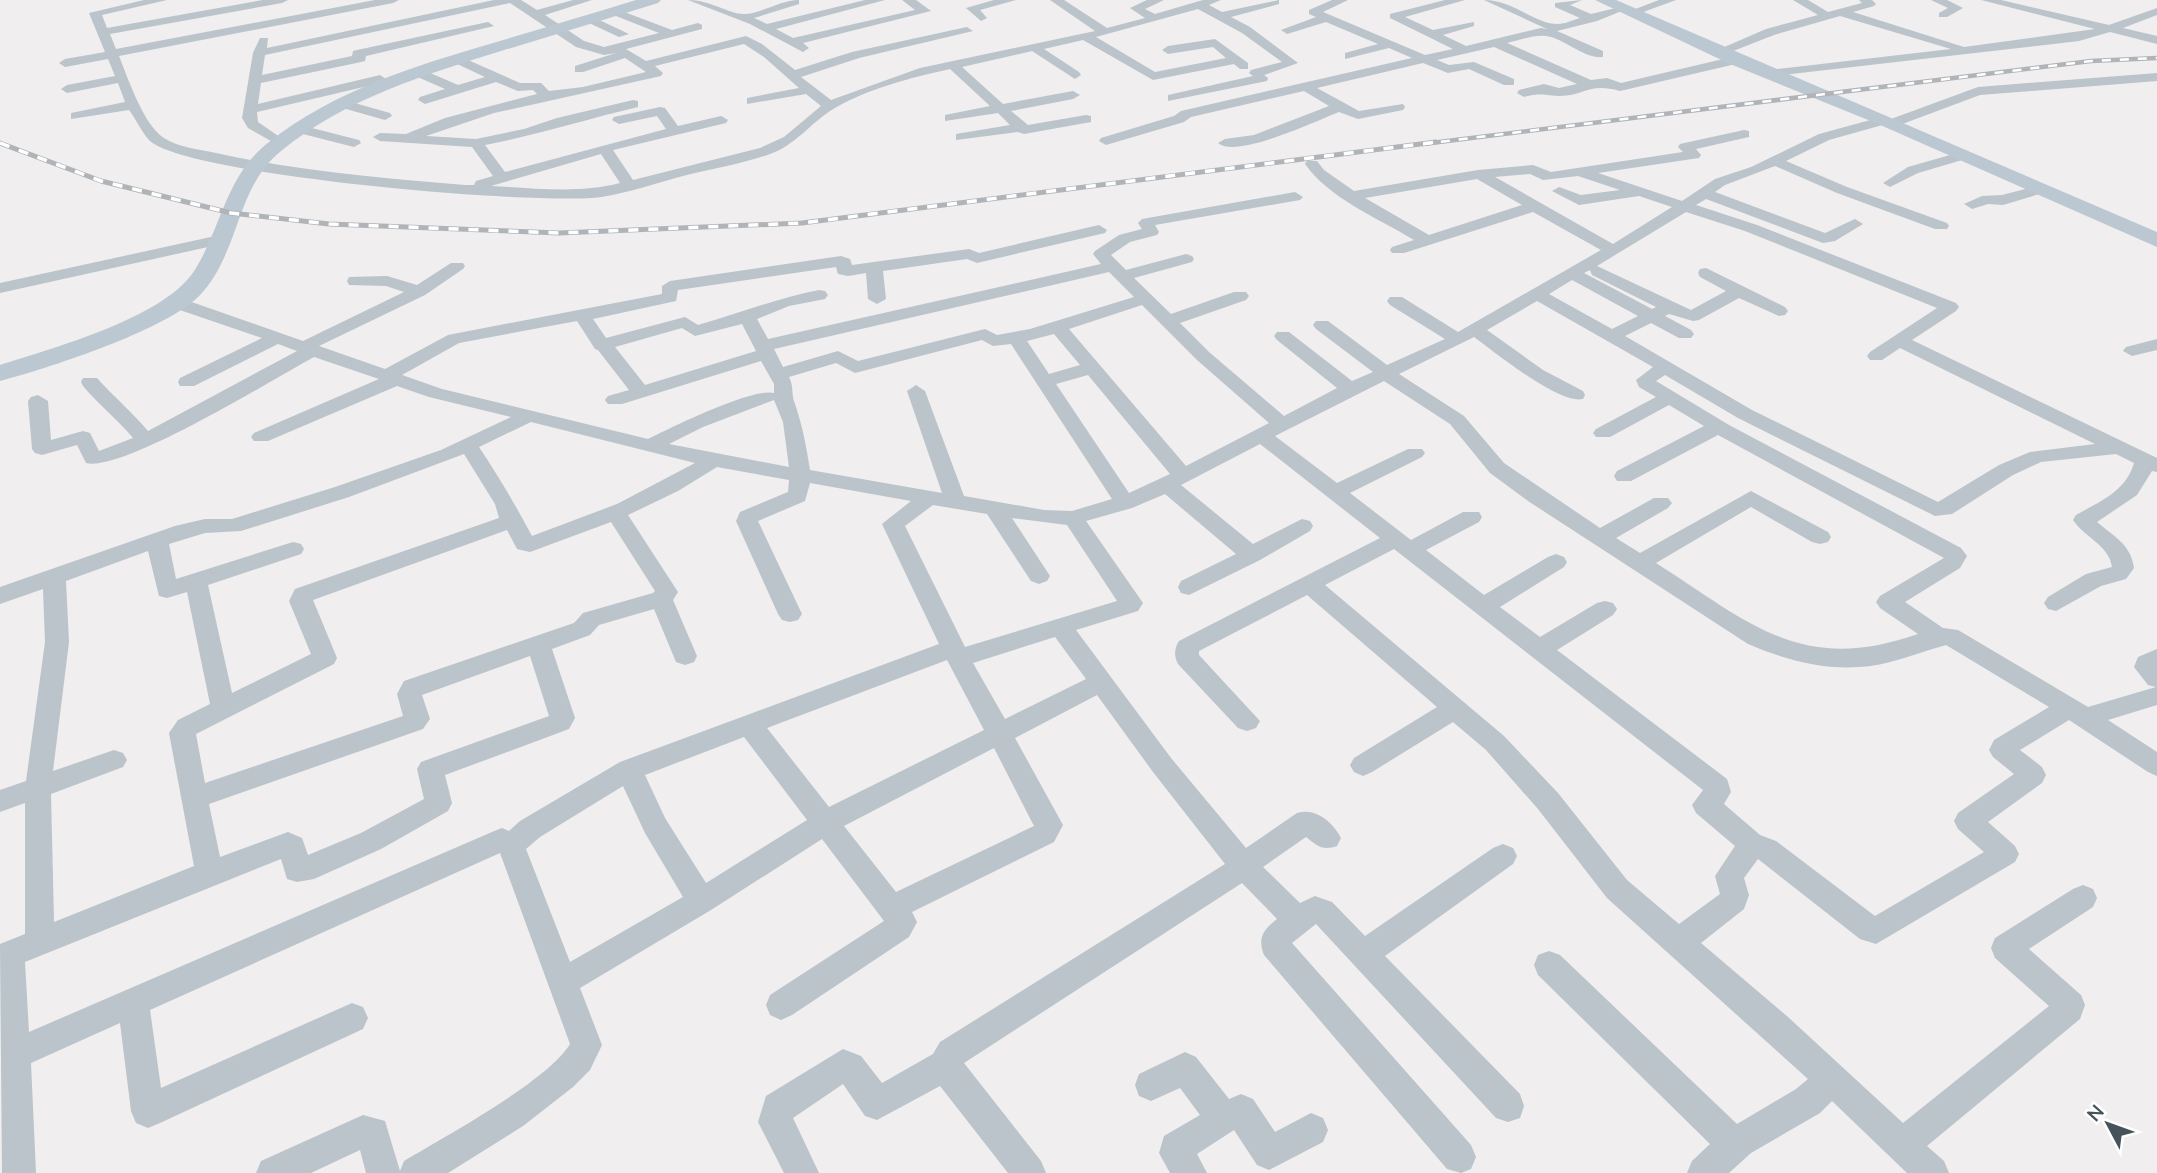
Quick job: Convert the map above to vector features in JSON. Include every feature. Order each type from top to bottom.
[{"type":"street","points":[[101,0],[90,10],[95,13],[104,32],[134,105],[148,128],[162,143],[181,150],[255,166],[373,182],[560,194],[600,193],[778,146],[830,106],[891,81],[967,32]]},
{"type":"street","points":[[95,13],[160,0]]},
{"type":"street","points":[[104,32],[282,0]]},
{"type":"street","points":[[288,0],[271,14],[267,26],[259,53],[249,118],[253,125],[328,150]]},
{"type":"street","points":[[65,63],[393,0]]},
{"type":"street","points":[[259,53],[512,0],[593,50],[622,51],[663,76],[676,73]]},
{"type":"street","points":[[694,0],[767,28],[808,50]]},
{"type":"street","points":[[767,28],[879,0]]},
{"type":"street","points":[[792,42],[925,11],[908,0]]},
{"type":"street","points":[[960,0],[981,18]]},
{"type":"street","points":[[972,8],[1010,0]]},
{"type":"street","points":[[1056,0],[1105,32]]},
{"type":"street","points":[[1154,19],[1136,9],[1136,3],[1158,0]]},
{"type":"street","points":[[790,76],[856,55],[930,57],[1035,48],[1154,19],[1215,0]]},
{"type":"street","points":[[1459,0],[1394,16],[1464,48]]},
{"type":"street","points":[[1490,0],[1548,26],[1561,28],[1597,21],[1618,7],[1670,0]]},
{"type":"street","points":[[1576,0],[1559,5],[1597,21]]},
{"type":"street","points":[[1799,0],[1817,8],[1826,17]]},
{"type":"street","points":[[1849,0],[1866,3]]},
{"type":"street","points":[[1937,0],[1957,8],[1942,15]]},
{"type":"street","points":[[1987,0],[2157,40]]},
{"type":"street","points":[[615,12],[644,1]]},
{"type":"street","points":[[1336,1],[1313,12],[1450,69],[1470,65],[1509,82]]},
{"type":"street","points":[[743,18],[795,2]]},
{"type":"street","points":[[1222,16],[1275,2]]},
{"type":"street","points":[[1524,93],[1544,88],[1559,92],[1607,82],[1622,87],[1728,56],[1770,32],[1843,13],[1866,3]]},
{"type":"street","points":[[1173,98],[1259,75],[1292,63],[1222,16],[1200,5]]},
{"type":"street","points":[[1618,7],[1770,74],[1889,121],[2157,240]]},
{"type":"street","points":[[1528,17],[1563,8]]},
{"type":"street","points":[[535,14],[589,10],[615,12],[671,34]]},
{"type":"street","points":[[249,110],[382,81],[463,59],[559,30],[589,10]]},
{"type":"street","points":[[589,10],[623,34]]},
{"type":"street","points":[[1770,74],[2079,37],[2113,28],[2157,11]]},
{"type":"street","points":[[686,20],[708,13],[724,12]]},
{"type":"street","points":[[1843,13],[1963,49]]},
{"type":"street","points":[[322,14],[382,81]]},
{"type":"street","points":[[1287,30],[1326,18]]},
{"type":"street","points":[[1432,34],[1470,24]]},
{"type":"street","points":[[256,80],[488,26]]},
{"type":"street","points":[[579,69],[622,51],[698,27]]},
{"type":"street","points":[[1106,141],[1179,120],[1186,114],[1545,31],[1600,54]]},
{"type":"street","points":[[1085,36],[1153,76],[1236,61]]},
{"type":"street","points":[[437,37],[463,59],[519,88],[536,86],[571,131],[660,111],[675,131]]},
{"type":"street","points":[[409,138],[466,116],[566,91],[583,91],[743,41],[764,51],[806,90],[830,106]]},
{"type":"street","points":[[1168,50],[1214,43],[1236,61],[1284,91]]},
{"type":"street","points":[[1496,43],[1591,84]]},
{"type":"street","points":[[1349,56],[1390,44]]},
{"type":"street","points":[[1891,45],[1908,56]]},
{"type":"street","points":[[1035,48],[1075,75]]},
{"type":"street","points":[[742,57],[764,51]]},
{"type":"street","points":[[930,57],[1022,127],[1030,130],[1086,119]]},
{"type":"street","points":[[299,71],[319,107],[385,116]]},
{"type":"street","points":[[417,72],[458,90]]},
{"type":"street","points":[[425,100],[497,77]]},
{"type":"street","points":[[177,303],[436,393],[650,446],[715,460],[1044,517],[1073,518],[1125,503],[1175,480],[1350,389],[1387,374],[1466,334],[1652,228],[1720,182],[1775,161],[1824,137],[1889,121],[1978,91],[2157,77]]},
{"type":"street","points":[[66,89],[124,78]]},
{"type":"street","points":[[0,373],[119,331],[177,303],[202,276],[244,181],[255,166],[288,137],[382,81]]},
{"type":"street","points":[[1305,86],[1339,107],[1358,115],[1398,107]]},
{"type":"street","points":[[752,101],[806,90]]},
{"type":"street","points":[[950,118],[1073,95]]},
{"type":"street","points":[[380,137],[476,142],[527,133],[562,121],[633,104]]},
{"type":"street","points":[[76,116],[134,105]]},
{"type":"street","points":[[1225,143],[1257,139],[1339,107]]},
{"type":"street","points":[[465,190],[598,151],[721,120]]},
{"type":"street","points":[[961,137],[1022,127]]},
{"type":"street","points":[[1352,196],[1478,174],[1502,174],[1531,169],[1548,176],[1694,155],[1685,147],[1744,134]]},
{"type":"street","points":[[288,137],[354,143]]},
{"type":"street","points":[[578,139],[598,151],[629,186]]},
{"type":"street","points":[[476,142],[502,178]]},
{"type":"street","points":[[1890,183],[1913,170],[1964,155]]},
{"type":"street","points":[[1775,161],[1853,194],[1941,226]]},
{"type":"street","points":[[1312,164],[1326,180],[1426,240]]},
{"type":"street","points":[[1578,172],[1686,205],[1820,254],[1950,307],[1876,356]]},
{"type":"street","points":[[1478,174],[1612,250]]},
{"type":"street","points":[[1972,204],[1987,198],[2003,200],[2041,189]]},
{"type":"street","points":[[1559,191],[1577,200],[1642,192]]},
{"type":"street","points":[[1702,192],[1823,238],[1829,238],[1855,224]]},
{"type":"street","points":[[1295,197],[1146,222],[1151,232],[1125,238],[1102,253],[1272,430],[1336,492],[1718,787],[1718,792],[1706,805],[1749,843],[1766,849],[1870,930],[1876,931],[2005,854],[1968,821],[2033,775],[2002,750],[2003,747],[2078,712],[2157,696]]},
{"type":"street","points":[[1398,250],[1532,207]]},
{"type":"street","points":[[261,438],[391,377],[454,340],[670,297],[670,286],[841,261],[844,262],[846,271],[969,254],[978,258],[1099,230]]},
{"type":"street","points":[[2,288],[220,240]]},
{"type":"street","points":[[780,374],[838,356],[855,367],[977,317],[1117,271],[1186,259]]},
{"type":"street","points":[[38,401],[42,449],[83,437],[95,459],[169,430],[308,348],[419,291],[457,266]]},
{"type":"street","points":[[874,267],[877,299]]},
{"type":"street","points":[[1578,269],[1612,295],[1685,334]]},
{"type":"street","points":[[1578,269],[1693,316],[1739,291]]},
{"type":"street","points":[[1706,273],[1779,311]]},
{"type":"street","points":[[355,281],[387,281],[419,291]]},
{"type":"street","points":[[1535,293],[1756,420],[1935,509],[1944,509],[2006,470],[2037,456],[2116,448]]},
{"type":"street","points":[[582,316],[598,345],[604,345],[685,322],[695,331],[745,318],[781,303],[819,295]]},
{"type":"street","points":[[1571,313],[1612,295]]},
{"type":"street","points":[[1167,321],[1240,296]]},
{"type":"street","points":[[977,317],[993,341],[1058,327],[1144,299]]},
{"type":"street","points":[[1396,300],[1466,334],[1576,396]]},
{"type":"street","points":[[1611,336],[1673,309]]},
{"type":"street","points":[[615,400],[853,323],[977,317]]},
{"type":"street","points":[[745,318],[780,374],[784,402],[793,422],[800,474],[798,496],[748,517],[747,520],[790,614]]},
{"type":"street","points":[[1322,325],[1387,374],[1457,420],[1497,468],[1756,638],[1784,650],[1832,657],[1862,657],[1888,654],[1950,636],[2078,712],[2157,765]]},
{"type":"street","points":[[1058,327],[1094,368],[1175,480],[1252,555]]},
{"type":"street","points":[[1283,336],[1350,389]]},
{"type":"street","points":[[187,382],[277,338]]},
{"type":"street","points":[[1016,338],[1125,503]]},
{"type":"street","points":[[1899,341],[2151,463],[2131,491],[2084,520],[2086,525],[2104,537],[2121,555],[2123,568],[2118,574],[2094,580],[2056,603]]},
{"type":"street","points":[[2132,351],[2157,344]]},
{"type":"street","points":[[604,345],[641,392]]},
{"type":"street","points":[[1046,381],[1094,368]]},
{"type":"street","points":[[1666,368],[1645,381],[1719,426],[1956,556],[1952,563],[1888,602],[1940,638]]},
{"type":"street","points":[[90,382],[145,440]]},
{"type":"street","points":[[916,391],[942,499]]},
{"type":"street","points":[[650,446],[696,424],[767,397]]},
{"type":"street","points":[[1603,433],[1670,397]]},
{"type":"street","points":[[0,596],[198,527],[233,526],[342,492],[468,445],[529,416]]},
{"type":"street","points":[[1625,476],[1719,426]]},
{"type":"street","points":[[468,445],[506,504],[511,523]]},
{"type":"street","points":[[1336,492],[1415,453]]},
{"type":"street","points":[[209,873],[182,733],[187,727],[325,658],[301,601],[306,593],[511,523],[516,525],[525,544],[530,545],[616,513],[679,485],[715,460]]},
{"type":"street","points":[[1640,563],[1748,498],[1820,537]]},
{"type":"street","points":[[892,908],[1044,834],[1049,825],[956,653],[893,524],[942,499]]},
{"type":"street","points":[[1600,537],[1661,503]]},
{"type":"street","points":[[994,508],[1039,576]]},
{"type":"street","points":[[195,798],[414,722],[417,719],[409,694],[413,688],[582,629],[591,619],[661,600],[667,592],[616,513]]},
{"type":"street","points":[[1247,721],[1187,658],[1187,647],[1310,585],[1471,517]]},
{"type":"street","points":[[511,845],[530,829],[629,770],[748,723],[956,653],[1061,627],[1127,607],[1131,603],[1073,518]]},
{"type":"street","points":[[1189,587],[1302,526]]},
{"type":"street","points":[[157,541],[165,589],[293,549]]},
{"type":"street","points":[[1483,606],[1556,562]]},
{"type":"street","points":[[40,941],[38,788],[57,642],[54,577]]},
{"type":"street","points":[[196,581],[223,709]]},
{"type":"street","points":[[1310,585],[1495,743],[1520,769],[1617,888],[1832,1079],[1932,1173]]},
{"type":"street","points":[[661,600],[685,656]]},
{"type":"street","points":[[1539,649],[1605,609]]},
{"type":"street","points":[[1061,627],[1161,765],[1244,866],[1298,920]]},
{"type":"street","points":[[19,1173],[14,1054],[5,956],[209,873],[288,844],[292,846],[299,871],[372,841],[437,805],[429,771],[432,768],[560,722],[562,718],[538,644]]},
{"type":"street","points":[[2157,658],[2147,663],[2146,667],[2157,678]]},
{"type":"street","points":[[561,983],[701,901],[825,822],[1100,683]]},
{"type":"street","points":[[1363,765],[1454,709]]},
{"type":"street","points":[[748,723],[902,922],[899,928],[781,1005]]},
{"type":"street","points":[[0,801],[114,761]]},
{"type":"street","points":[[629,770],[655,825],[701,901]]},
{"type":"street","points":[[1029,1173],[949,1071],[947,1064],[951,1053],[1244,866],[1307,821],[1327,838]]},
{"type":"street","points":[[14,1054],[497,840],[511,845]]},
{"type":"street","points":[[1679,942],[1734,900],[1729,876],[1749,850],[1749,843]]},
{"type":"street","points":[[416,1173],[483,1132],[571,1071],[581,1060],[586,1045],[511,845]]},
{"type":"street","points":[[1363,954],[1503,856]]},
{"type":"street","points":[[1903,1144],[2069,1009],[2070,1005],[2006,948],[2083,898]]},
{"type":"street","points":[[1459,1157],[1275,945],[1276,938],[1315,909],[1322,911],[1508,1106]]},
{"type":"street","points":[[1549,965],[1735,1145]]},
{"type":"street","points":[[133,1001],[148,1111],[352,1018]]},
{"type":"street","points":[[802,1173],[775,1122],[778,1108],[844,1065],[850,1067],[877,1104],[947,1064]]},
{"type":"street","points":[[1152,1086],[1185,1068],[1221,1118]]},
{"type":"street","points":[[1704,1173],[1735,1145],[1808,1101],[1832,1079]]},
{"type":"street","points":[[1191,1173],[1176,1153],[1176,1148],[1219,1122],[1221,1118],[1241,1111],[1269,1153],[1311,1130]]},
{"type":"street","points":[[273,1173],[369,1131],[373,1133],[383,1173]]},
{"type":"railway","points":[[1423,144],[2091,61],[2157,58]]},
{"type":"railway","points":[[0,143],[101,181],[231,213],[329,224],[559,233],[802,223],[1436,142]]}]
